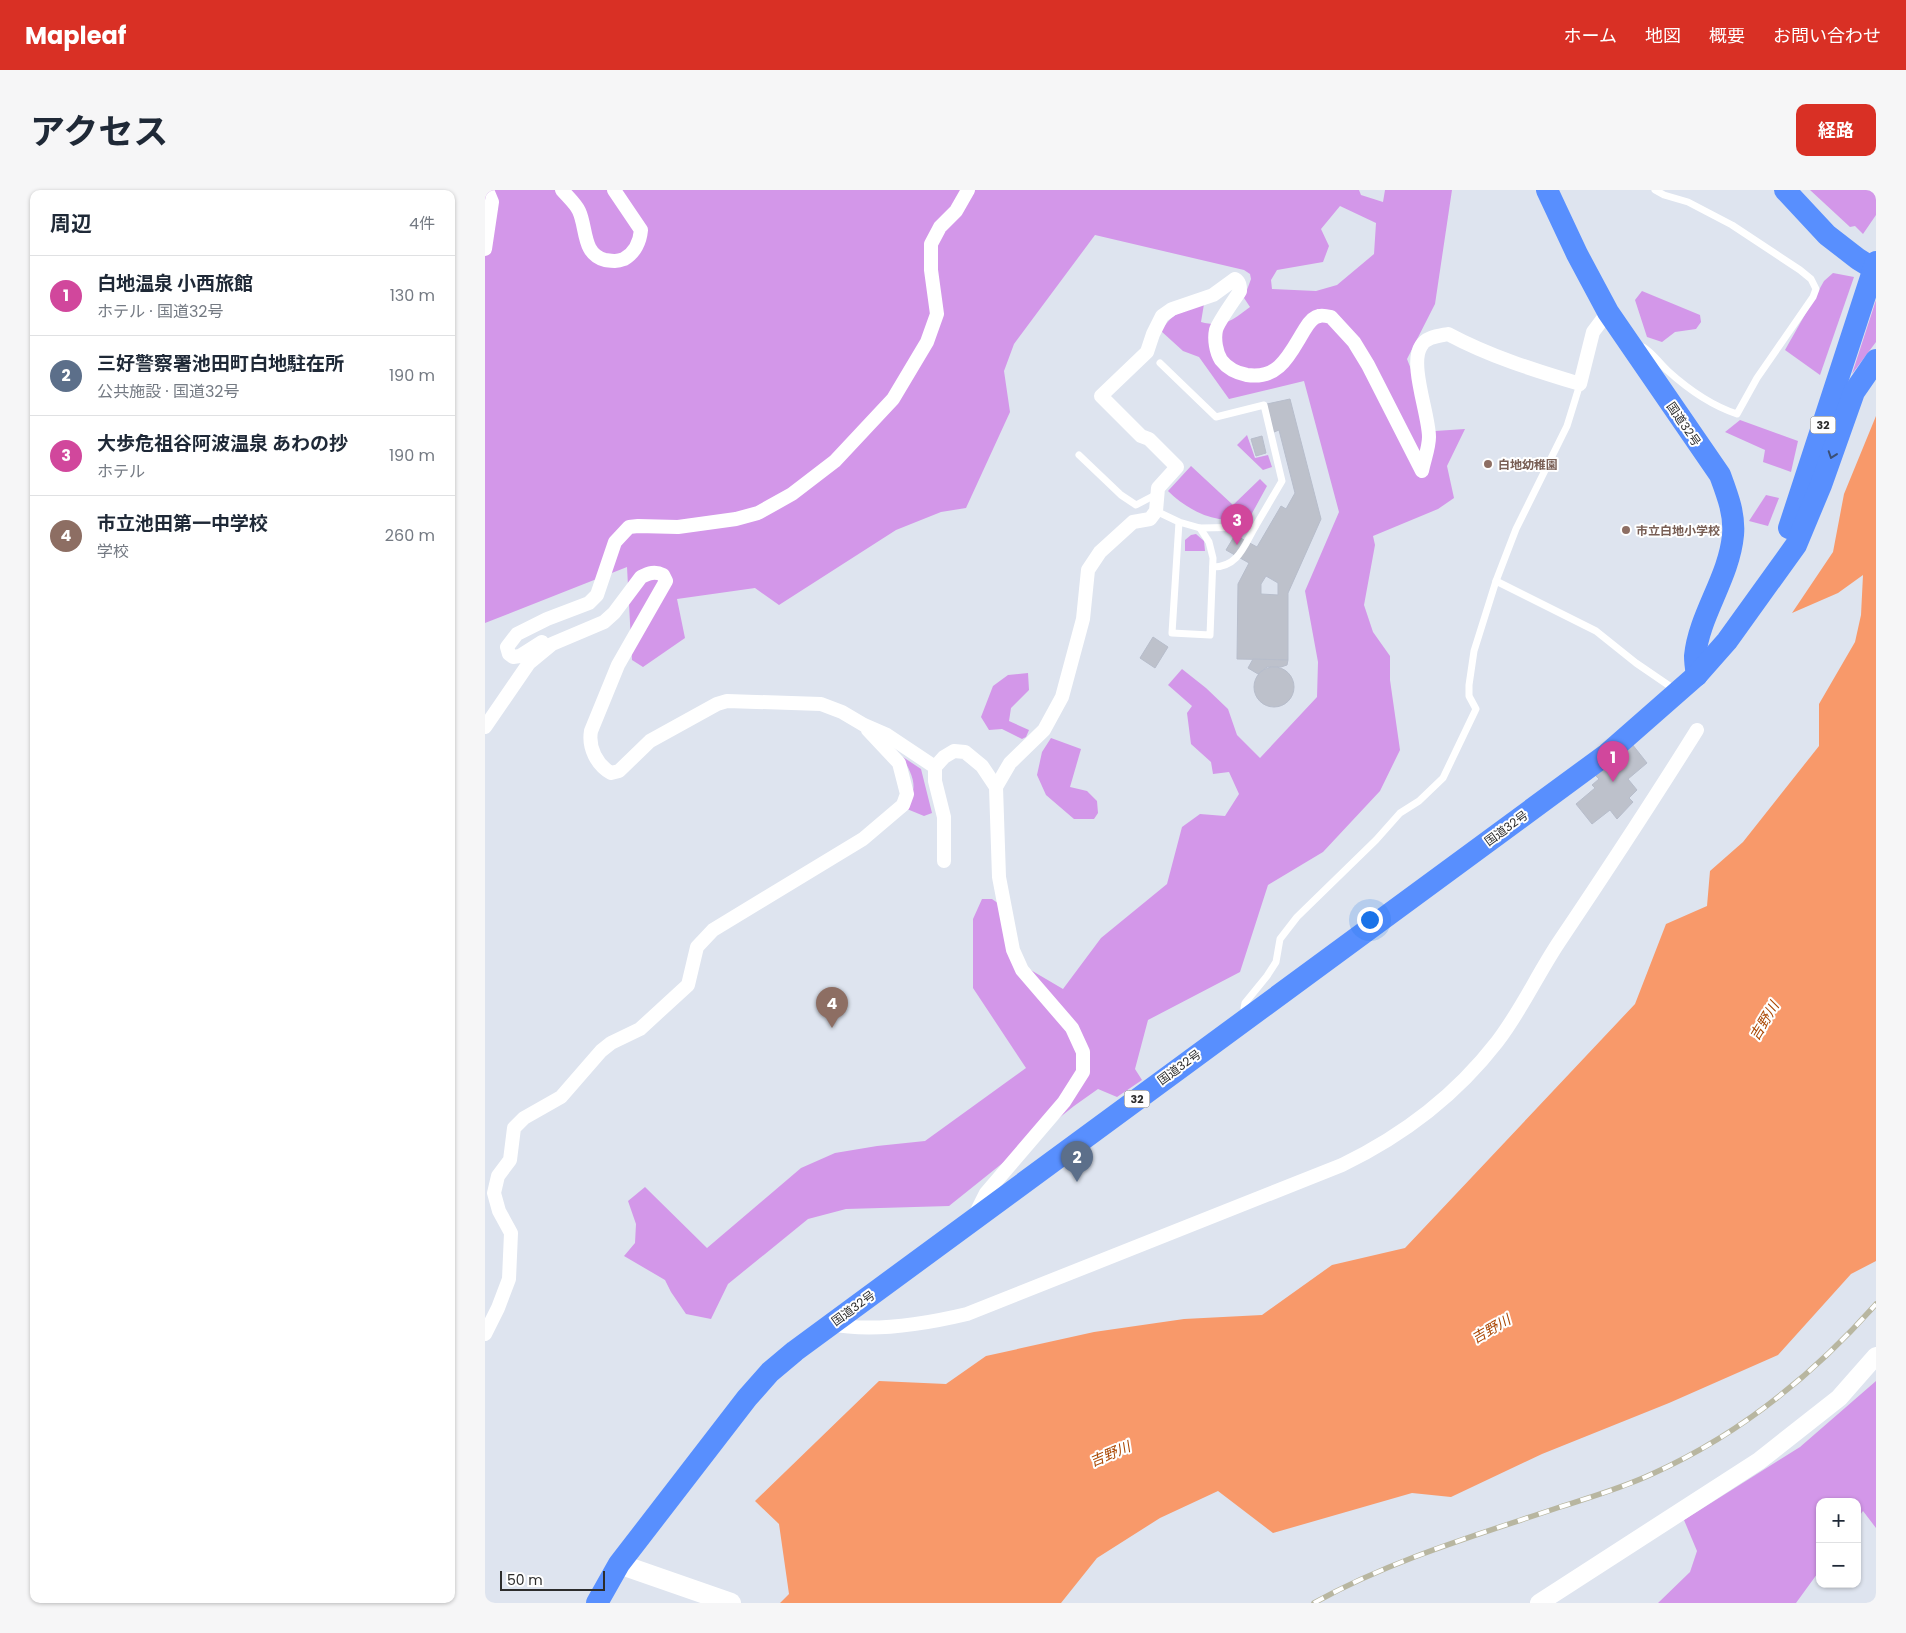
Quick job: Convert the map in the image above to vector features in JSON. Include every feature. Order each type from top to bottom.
[{"type":"highway","name":"国道32号","points":[[1547,190],[1577,254],[1608,312],[1720,475],[1731,503],[1733,534],[1727,566],[1700,633],[1695,656],[1697,675]]},
{"type":"highway","points":[[1772,190],[1827,235]]},
{"type":"highway","name":"国道32号","points":[[1765,587],[1787,535],[1870,263],[1827,235],[1785,190]]},
{"type":"highway","name":"国道32号","points":[[597,1603],[619,1564],[747,1398],[770,1372],[795,1351],[973,1219],[1607,754],[1697,675],[1727,641],[1796,545],[1821,485],[1854,392],[1876,360]]},
{"type":"main road","points":[[619,1564],[731,1603]]},
{"type":"street","points":[[485,249],[492,202],[487,190]]},
{"type":"street","points":[[562,190],[579,210],[586,242],[593,253],[599,258],[615,262],[626,258],[634,249],[640,240],[641,230],[614,190]]},
{"type":"street","points":[[552,644],[547,639],[520,656],[513,657],[509,654],[507,647],[510,640],[517,634],[547,619],[589,603],[597,595],[615,542],[629,527],[678,527],[736,519],[759,513],[792,494],[835,461],[874,422],[893,400],[927,342],[937,314],[931,270],[931,244],[940,227],[956,211],[968,190]]},
{"type":"street","points":[[996,787],[1010,763],[1044,730],[1062,697],[1083,618],[1088,570],[1100,552],[1133,522],[1149,519],[1156,511],[1158,488],[1177,467],[1149,439],[1141,436],[1101,396],[1147,352],[1162,316],[1171,309],[1213,296],[1235,280],[1240,285],[1240,291],[1216,329],[1216,344],[1219,357],[1225,366],[1237,373],[1251,375],[1263,375],[1275,371],[1284,362],[1309,323],[1318,316],[1331,317],[1354,342],[1422,471],[1429,437],[1418,371],[1417,355],[1421,345],[1431,338],[1448,334],[1477,350],[1521,366],[1581,384],[1593,332],[1608,312]]},
{"type":"street","points":[[485,727],[529,663],[552,644],[604,622],[614,613],[641,576],[657,572],[663,575],[666,581],[618,665],[589,739],[591,748],[603,769],[611,773],[619,771],[650,741],[717,704],[727,701],[821,704],[842,712],[864,725],[887,735],[935,768]]},
{"type":"street","points":[[485,1334],[498,1308],[509,1279],[511,1233],[499,1210],[493,1193],[498,1176],[510,1160],[514,1128],[524,1118],[561,1098],[601,1051],[611,1043],[640,1029],[688,985],[697,947],[713,930],[863,839],[903,805],[907,794],[899,764],[864,725]]},
{"type":"street","points":[[831,1324],[849,1328],[917,1324],[967,1314],[1342,1165],[1389,1140],[1444,1098],[1475,1067],[1497,1041],[1697,730]]},
{"type":"street","points":[[944,861],[944,817],[935,781],[935,768],[944,758],[954,752],[965,752],[982,766],[996,787],[999,877],[1013,950],[1022,970],[1072,1028],[1083,1052],[1083,1072],[1063,1102],[986,1193],[973,1219]]},
{"type":"street","points":[[1539,1603],[1759,1461],[1839,1398],[1876,1356]]},
{"type":"lane","points":[[1633,348],[1643,347],[1688,388],[1717,407],[1737,414],[1757,378],[1813,298],[1816,289],[1811,279],[1800,270],[1732,225],[1688,202],[1664,195],[1655,190]]},
{"type":"lane","points":[[1160,363],[1216,417],[1264,405],[1282,481],[1236,558],[1222,567],[1213,567]]},
{"type":"lane","points":[[1249,1017],[1244,1008],[1245,1003],[1276,962],[1280,939],[1297,917],[1400,813],[1419,801],[1443,778],[1476,709],[1469,696],[1474,651],[1496,581],[1517,529],[1567,426],[1581,384]]},
{"type":"lane","points":[[1079,455],[1121,495],[1136,505],[1157,494]]},
{"type":"lane","points":[[1156,511],[1179,522],[1200,528],[1255,527]]},
{"type":"lane","points":[[1179,522],[1172,633],[1210,635],[1213,558],[1209,542],[1200,528]]},
{"type":"lane","points":[[1496,581],[1596,631],[1636,663],[1678,692]]},
{"type":"shaded area","points":[[485,190],[1359,190],[1361,195],[1383,202],[1385,190],[1452,190],[1435,304],[1407,359],[1435,431],[1465,429],[1447,466],[1454,498],[1438,509],[1373,536],[1375,545],[1364,605],[1373,632],[1390,656],[1390,680],[1400,750],[1380,791],[1323,852],[1268,885],[1240,972],[1148,1020],[1135,1069],[1142,1080],[1117,1097],[1098,1089],[949,1206],[846,1209],[808,1219],[728,1284],[711,1319],[686,1314],[665,1280],[624,1256],[635,1243],[636,1224],[628,1201],[645,1187],[707,1248],[801,1168],[835,1153],[925,1141],[1026,1068],[973,988],[973,919],[982,899],[992,899],[1002,906],[1002,926],[1029,969],[1063,989],[1101,938],[1167,884],[1182,827],[1200,814],[1225,816],[1239,794],[1229,772],[1213,774],[1211,762],[1191,744],[1187,713],[1192,706],[1168,685],[1182,669],[1206,688],[1228,709],[1237,735],[1260,758],[1317,697],[1318,662],[1305,591],[1339,512],[1304,381],[1229,399],[1199,357],[1183,351],[1161,331],[1170,319],[1185,310],[1204,304],[1201,322],[1216,324],[1228,322],[1238,316],[1250,307],[1244,298],[1251,279],[1250,274],[1244,270],[1095,235],[1014,344],[1004,371],[1010,412],[966,508],[941,512],[896,530],[779,605],[755,588],[677,599],[685,638],[643,667],[632,660],[627,567],[485,623]],"holes":[[[1340,206],[1376,223],[1374,254],[1337,285],[1316,291],[1272,289],[1271,280],[1277,270],[1323,262],[1329,246],[1321,229]]]},
{"type":"shaded area","points":[[1810,190],[1876,190],[1876,215],[1863,234],[1855,226],[1850,227]]},
{"type":"shaded area","points":[[1833,273],[1854,277],[1820,375],[1785,350],[1824,281]]},
{"type":"shaded area","points":[[1642,291],[1700,315],[1701,322],[1696,329],[1675,332],[1662,342],[1647,337],[1635,300]]},
{"type":"shaded area","points":[[1876,300],[1876,342],[1852,374]]},
{"type":"shaded area","points":[[1740,420],[1798,441],[1791,472],[1763,462],[1765,450],[1725,432]]},
{"type":"shaded area","points":[[1247,435],[1255,458],[1268,455],[1272,467],[1263,470],[1237,445]]},
{"type":"shaded area","points":[[1191,466],[1233,505],[1260,479],[1267,486],[1250,517],[1219,519],[1191,509],[1168,491]]},
{"type":"shaded area","points":[[1766,495],[1779,498],[1768,526],[1749,521]]},
{"type":"shaded area","points":[[1196,534],[1204,541],[1205,551],[1185,551],[1185,540],[1191,535]]},
{"type":"shaded area","points":[[1028,673],[1029,690],[1011,708],[1009,721],[1029,730],[1026,737],[1022,739],[1002,729],[989,730],[981,717],[993,686],[1008,675]]},
{"type":"shaded area","points":[[1051,738],[1081,749],[1070,787],[1087,791],[1097,801],[1098,813],[1094,819],[1074,819],[1046,795],[1037,775],[1042,752]]},
{"type":"shaded area","points":[[903,757],[921,769],[932,813],[924,816],[907,809],[913,794],[913,782]]},
{"type":"shaded area","points":[[1876,1381],[1876,1528],[1863,1511],[1861,1514],[1861,1498],[1816,1498],[1816,1576],[1796,1603],[1658,1603],[1690,1572],[1697,1551],[1684,1520],[1800,1447]]},
{"type":"water","name":"吉野川","points":[[1876,416],[1876,1261],[1851,1274],[1778,1355],[1669,1403],[1542,1454],[1451,1497],[1412,1493],[1273,1533],[1218,1491],[1160,1518],[1097,1558],[1061,1603],[780,1603],[789,1594],[779,1524],[755,1501],[879,1381],[946,1384],[986,1356],[1094,1332],[1184,1319],[1262,1315],[1332,1265],[1405,1248],[1635,1004],[1666,924],[1707,906],[1710,871],[1743,842],[1819,746],[1819,704],[1855,642],[1861,615],[1863,575],[1838,593],[1792,613],[1833,552],[1844,494]]},
{"type":"building","points":[[1290,399],[1321,519],[1288,593],[1288,660],[1237,659],[1238,584],[1249,563],[1226,550],[1235,535],[1257,547],[1281,506],[1286,509],[1295,493],[1279,430],[1274,432],[1267,404]],"holes":[[[1266,576],[1278,583],[1278,595],[1261,594],[1261,584]]]},
{"type":"building","points":[[1262,436],[1266,453],[1256,456],[1251,439]]},
{"type":"building","points":[[1153,637],[1168,647],[1155,668],[1140,658]]},
{"type":"building","points":[[1253,659],[1288,660],[1287,665],[1267,667],[1258,674],[1248,668]]},
{"type":"building","points":[[1278,667],[1285,670],[1291,676],[1294,687],[1293,695],[1285,704],[1278,707],[1270,707],[1263,704],[1255,695],[1254,683],[1257,676],[1266,668]]},
{"type":"building","points":[[1632,744],[1647,763],[1628,779],[1637,790],[1629,798],[1633,802],[1617,819],[1610,810],[1592,824],[1576,804],[1595,788],[1592,785],[1599,779],[1595,775]]},
{"type":"railway","points":[[1314,1603],[1404,1561],[1466,1538],[1618,1488],[1684,1458],[1715,1441],[1773,1401],[1827,1355],[1876,1304]]},
{"type":"place","name":"白地幼稚園","points":[[1488,464]]},
{"type":"place","name":"市立白地小学校","points":[[1626,530]]},
{"type":"place","name":"大歩危祖谷阿波温泉 あわの抄","points":[[1237,545]]},
{"type":"place","name":"白地温泉 小西旅館","points":[[1613,782]]},
{"type":"place","name":"市立池田第一中学校","points":[[832,1028]]},
{"type":"place","name":"三好警察署池田町白地駐在所","points":[[1077,1182]]}]
